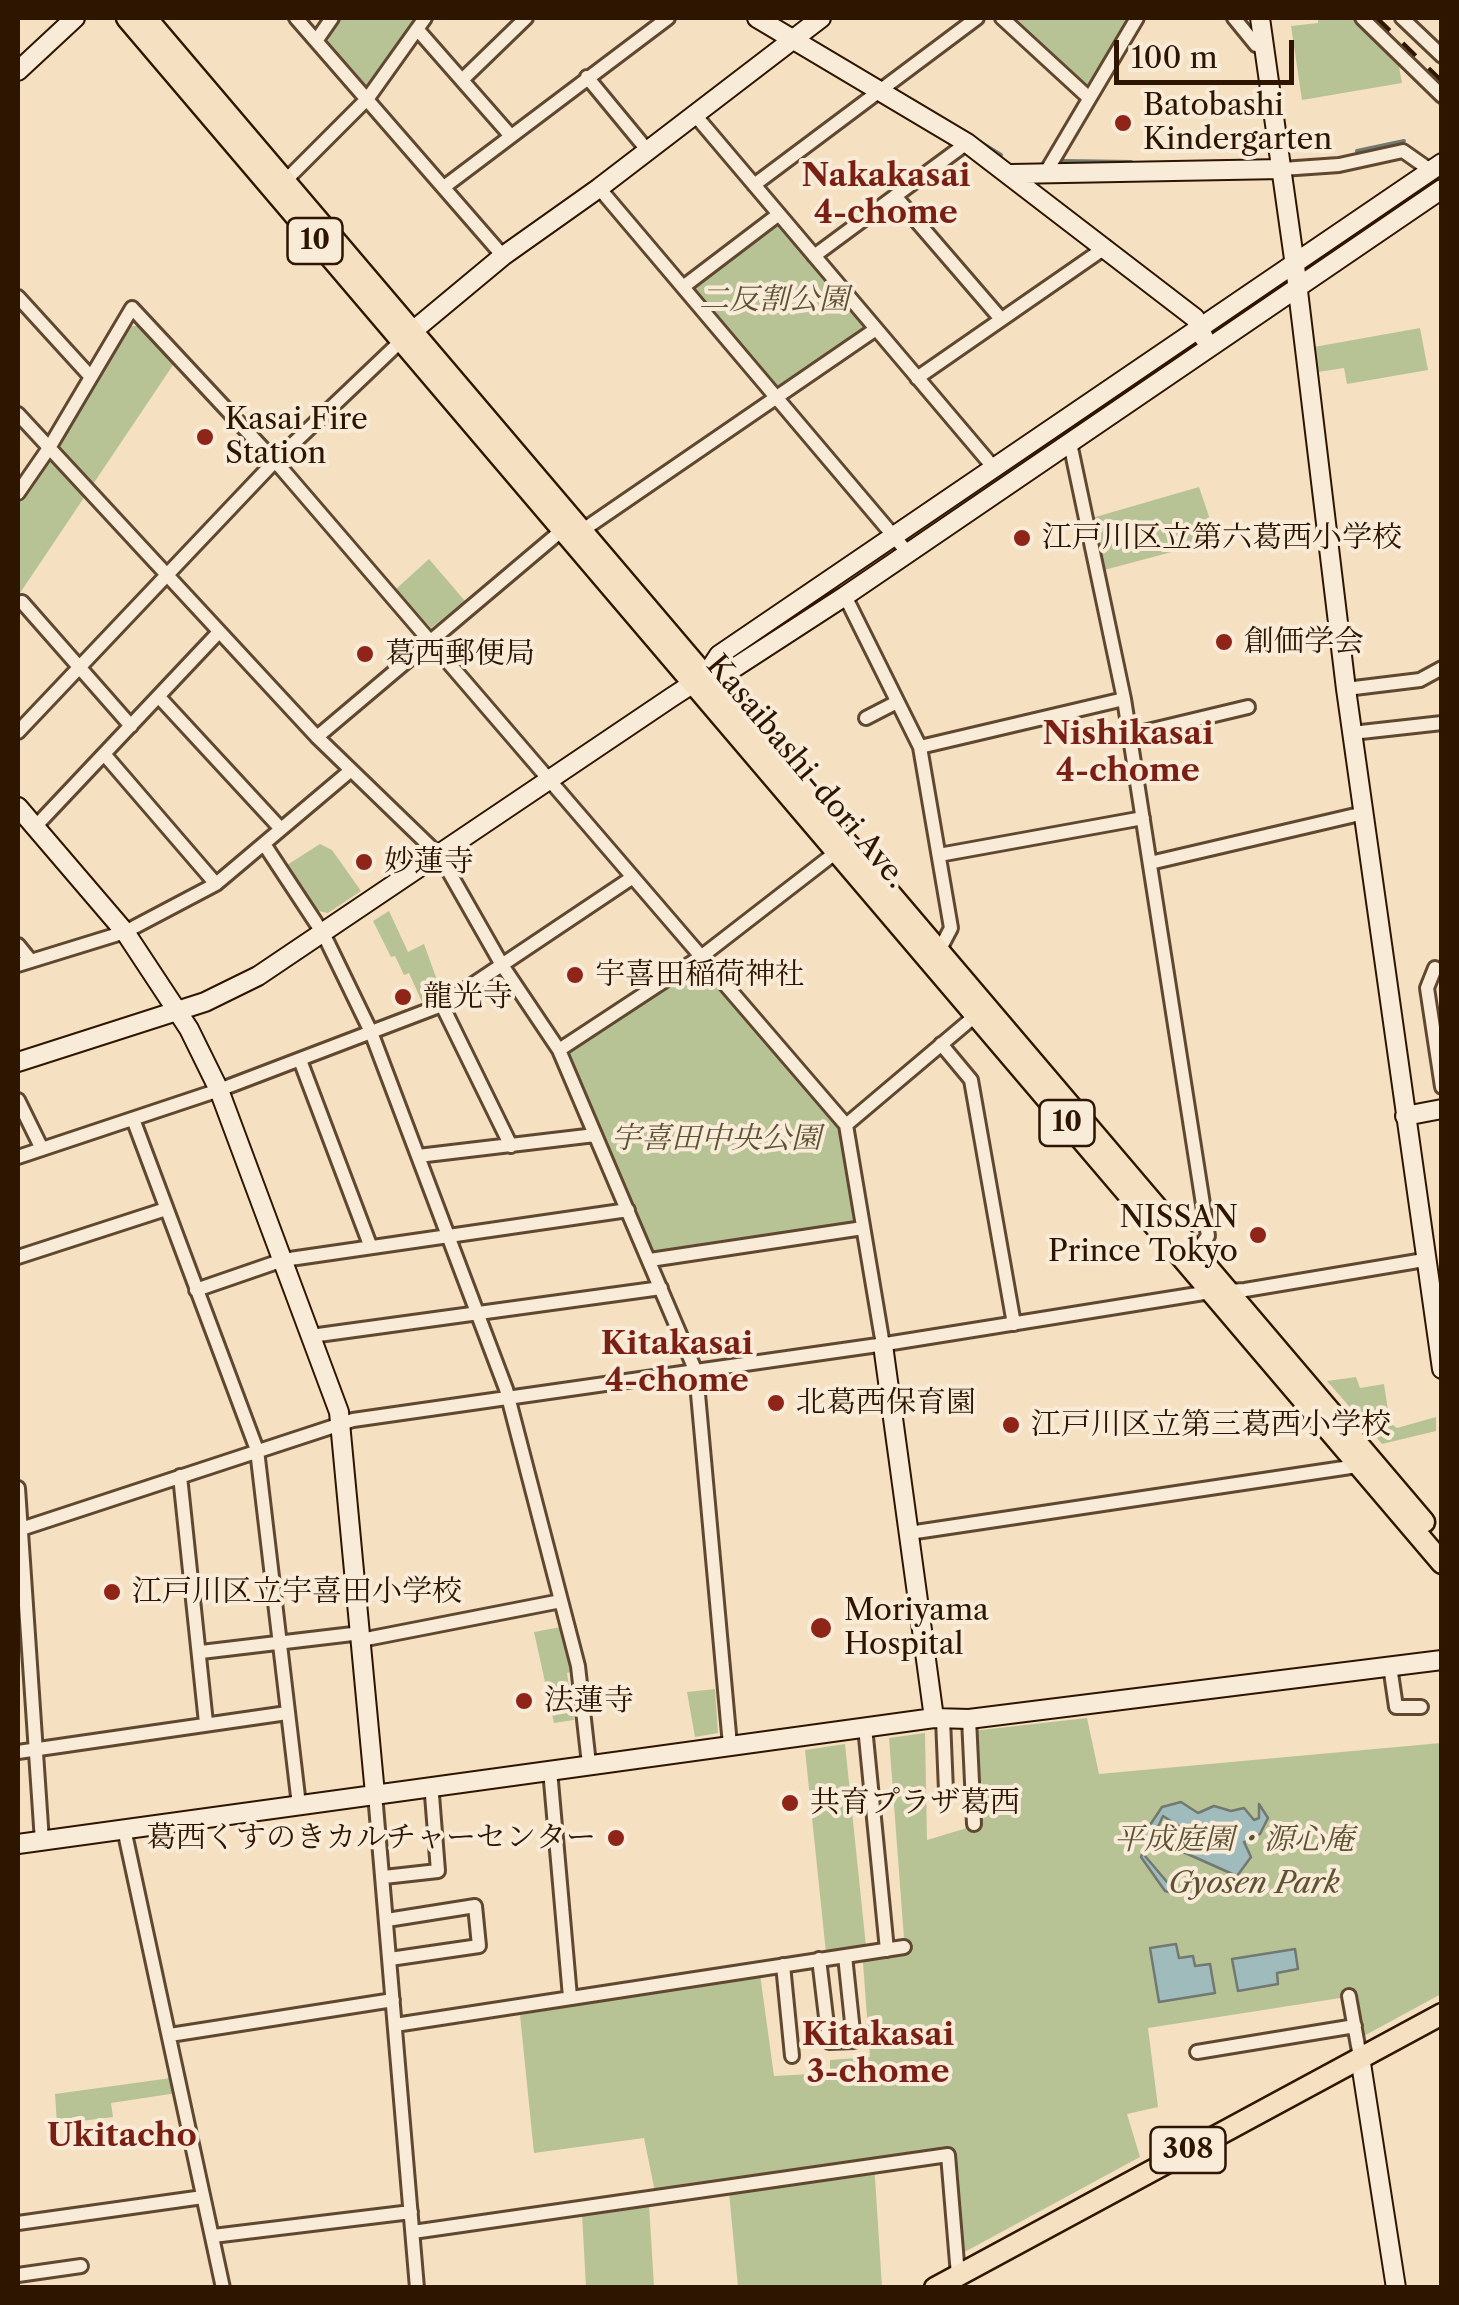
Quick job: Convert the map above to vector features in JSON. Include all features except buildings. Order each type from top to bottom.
[{"type":"main road","name":"Kasaibashi-dori Ave.","points":[[127,18],[406,337],[583,530],[836,853],[975,1016],[1191,1257]]},
{"type":"main road","name":"Kasaibashi-dori Ave.","points":[[146,18],[285,180],[561,531],[940,949],[1357,1466],[1442,1563]]},
{"type":"main road","name":"Kasaibashi-dori Ave.","points":[[1220,1292],[1442,1543]]},
{"type":"main road","name":"308","points":[[935,2288],[1442,2014]]},
{"type":"street","points":[[18,71],[74,18]]},
{"type":"street","points":[[296,18],[504,256]]},
{"type":"street","points":[[316,41],[332,18]]},
{"type":"street","points":[[462,80],[526,18]]},
{"type":"street","points":[[444,186],[668,18]]},
{"type":"street","points":[[757,18],[967,142],[1011,174],[1195,318],[1204,352]]},
{"type":"street","points":[[18,732],[274,461],[406,337],[504,256],[821,18]]},
{"type":"street","points":[[754,185],[978,18]]},
{"type":"street","points":[[1002,18],[1089,98]]},
{"type":"street","points":[[1046,172],[1137,18]]},
{"type":"street","points":[[1234,18],[1256,45],[1264,44]]},
{"type":"street","points":[[1260,18],[1296,266],[1346,689],[1442,1369]]},
{"type":"street","points":[[1362,18],[1442,96]]},
{"type":"street","points":[[1402,18],[1442,56]]},
{"type":"street","points":[[285,180],[368,98],[421,23],[462,80],[510,135]]},
{"type":"street","points":[[587,78],[648,151]]},
{"type":"street","points":[[695,115],[994,468]]},
{"type":"street","points":[[814,256],[967,142]]},
{"type":"street","points":[[18,1062],[179,1011],[258,976],[324,936],[699,679],[719,655],[1296,266],[1436,166],[1403,150],[1338,164],[1282,169],[1011,174]]},
{"type":"street","points":[[599,188],[908,553]]},
{"type":"street","points":[[699,679],[731,670],[845,596],[1442,189]]},
{"type":"street","points":[[895,196],[1002,319]]},
{"type":"street","points":[[683,287],[779,214]]},
{"type":"street","points":[[917,378],[1106,247]]},
{"type":"street","points":[[18,297],[90,376]]},
{"type":"street","points":[[18,493],[132,308],[274,461],[846,1125],[883,1345],[939,1719],[946,1791]]},
{"type":"street","points":[[583,530],[876,329]]},
{"type":"street","points":[[18,414],[317,737],[440,856],[502,965],[559,1050],[696,1372],[730,1745]]},
{"type":"street","points":[[1070,443],[1124,699],[1208,1236],[1191,1257]]},
{"type":"street","points":[[317,737],[561,531]]},
{"type":"street","points":[[845,596],[920,746],[951,928],[940,949]]},
{"type":"street","points":[[22,602],[130,726]]},
{"type":"street","points":[[35,827],[218,633]]},
{"type":"street","points":[[1346,689],[1420,680],[1442,668]]},
{"type":"street","points":[[159,697],[281,829]]},
{"type":"street","points":[[920,746],[1124,699]]},
{"type":"street","points":[[866,718],[897,702]]},
{"type":"street","points":[[1130,735],[1248,706]]},
{"type":"street","points":[[1352,732],[1442,723]]},
{"type":"street","points":[[104,754],[216,884]]},
{"type":"street","points":[[18,945],[24,963],[124,932],[216,884],[350,771]]},
{"type":"street","points":[[18,806],[124,932],[179,1011],[219,1090],[342,1423],[417,2288]]},
{"type":"street","points":[[1150,863],[1364,812]]},
{"type":"street","points":[[940,855],[1143,818]]},
{"type":"street","points":[[264,844],[324,936],[371,1032],[509,1398],[578,1666],[589,1764]]},
{"type":"street","points":[[559,1050],[702,956],[836,853]]},
{"type":"street","points":[[18,1157],[219,1090],[442,1006],[634,876]]},
{"type":"street","points":[[1434,968],[1427,988],[1442,1087]]},
{"type":"street","points":[[442,1006],[511,1146]]},
{"type":"street","points":[[846,1125],[975,1016]]},
{"type":"street","points":[[941,1044],[971,1080],[1014,1324]]},
{"type":"street","points":[[300,1060],[370,1245]]},
{"type":"street","points":[[18,1100],[42,1149]]},
{"type":"street","points":[[1405,1116],[1442,1109]]},
{"type":"street","points":[[133,1119],[257,1450],[299,1805]]},
{"type":"street","points":[[418,1156],[594,1134]]},
{"type":"street","points":[[18,1257],[166,1209]]},
{"type":"street","points":[[196,1290],[282,1260],[628,1210]]},
{"type":"street","points":[[650,1260],[863,1228]]},
{"type":"street","points":[[19,1530],[342,1423],[883,1345],[1424,1260]]},
{"type":"street","points":[[311,1336],[662,1288]]},
{"type":"street","points":[[909,1533],[1357,1466]]},
{"type":"street","points":[[180,1476],[206,1723]]},
{"type":"street","points":[[18,1488],[42,1841]]},
{"type":"street","points":[[200,1652],[279,1641],[361,1637],[561,1601]]},
{"type":"street","points":[[18,1844],[730,1745],[1442,1660]]},
{"type":"street","points":[[1390,1666],[1396,1707],[1420,1707]]},
{"type":"street","points":[[18,1752],[287,1713]]},
{"type":"street","points":[[969,1719],[974,1824]]},
{"type":"street","points":[[866,1728],[887,1950]]},
{"type":"street","points":[[550,1770],[570,1997]]},
{"type":"street","points":[[384,1877],[438,1871],[432,1795]]},
{"type":"street","points":[[124,1830],[223,2288]]},
{"type":"street","points":[[387,1920],[474,1906],[480,1946],[390,1959]]},
{"type":"street","points":[[395,2025],[904,1948]]},
{"type":"street","points":[[819,1959],[829,2042],[854,2042],[845,1956]]},
{"type":"street","points":[[784,1964],[792,2056]]},
{"type":"street","points":[[1349,1996],[1396,2288]]},
{"type":"street","points":[[170,2036],[393,2000]]},
{"type":"street","points":[[1197,2052],[1355,2026]]},
{"type":"street","points":[[413,2232],[948,2155],[958,2275]]},
{"type":"street","points":[[18,2223],[203,2197]]},
{"type":"street","points":[[213,2236],[410,2212]]},
{"type":"street","points":[[18,2274],[81,2266]]},
{"type":"green space","points":[[340,18],[418,18],[372,87],[364,87],[326,44]]},
{"type":"green space","points":[[1007,18],[1132,18],[1089,89]]},
{"type":"green space","points":[[1318,18],[1354,18],[1398,61],[1402,83],[1302,100],[1291,26],[1318,23]]},
{"type":"green space","name":"二反割公園","points":[[775,224],[781,225],[864,324],[863,329],[783,387],[777,386],[695,290],[695,284]]},
{"type":"green space","points":[[127,326],[139,326],[175,362],[18,596],[18,501]]},
{"type":"green space","points":[[1420,328],[1428,370],[1347,384],[1344,368],[1318,372],[1314,347]]},
{"type":"green space","points":[[1199,487],[1217,540],[1104,570],[1092,518]]},
{"type":"green space","points":[[429,559],[465,601],[431,628],[396,589]]},
{"type":"green space","points":[[320,844],[332,850],[361,891],[328,913],[318,911],[287,865]]},
{"type":"green space","points":[[389,911],[408,952],[424,944],[442,994],[422,1002],[409,973],[404,975],[395,956],[391,957],[373,921]]},
{"type":"green space","name":"宇喜田中央公園","points":[[700,962],[841,1128],[858,1223],[654,1254],[568,1050]]},
{"type":"green space","points":[[1356,1377],[1360,1388],[1384,1384],[1390,1423],[1397,1428],[1436,1417],[1436,1431],[1382,1444],[1327,1381]]},
{"type":"green space","points":[[561,1627],[572,1671],[567,1673],[574,1720],[554,1723],[534,1632]]},
{"type":"green space","points":[[715,1689],[718,1733],[695,1737],[687,1692]]},
{"type":"green space","points":[[1087,1718],[1099,1774],[1441,1743],[1441,1994],[1362,2037],[1353,1996],[1148,2028],[1158,2107],[1127,2114],[1140,2157],[959,2255],[949,2152],[874,2162],[882,2287],[738,2287],[728,2182],[655,2192],[644,2138],[534,2153],[520,2015],[760,1974],[774,2076],[830,2073],[830,2060],[870,2057],[862,1949],[826,1953],[805,1750],[845,1744],[867,1956],[905,1952],[889,1738],[925,1733],[927,1840],[977,1825],[972,1731]]},
{"type":"green space","points":[[171,2078],[177,2093],[111,2103],[113,2117],[57,2124],[55,2094]]},
{"type":"green space","points":[[649,2204],[654,2287],[586,2287],[582,2214]]},
{"type":"water","points":[[1181,1802],[1198,1813],[1214,1806],[1231,1811],[1244,1808],[1254,1820],[1259,1818],[1259,1804],[1268,1818],[1260,1834],[1244,1842],[1251,1857],[1237,1876],[1183,1852],[1180,1843],[1196,1837],[1163,1816],[1145,1856],[1173,1889],[1172,1893],[1165,1891],[1141,1857],[1146,1845],[1144,1834],[1162,1807]]},
{"type":"water","points":[[1176,1944],[1179,1958],[1193,1956],[1195,1966],[1210,1964],[1215,1993],[1159,2002],[1150,1948]]},
{"type":"water","points":[[1295,1949],[1298,1969],[1277,1973],[1278,1984],[1238,1991],[1232,1959]]},
{"type":"waterway","points":[[774,18],[789,27]]},
{"type":"waterway","points":[[912,100],[1001,155]]},
{"type":"waterway","points":[[1357,151],[1404,141]]},
{"type":"waterway","points":[[1063,161],[1131,162]]},
{"type":"railway","points":[[1377,18],[1442,81]]},
{"type":"place","name":"Batobashi Kindergarten","points":[[1123,123]]},
{"type":"place","name":"Kasai Fire Station","points":[[205,437]]},
{"type":"place","name":"江戸川区立第六葛西小学校","points":[[1022,538]]},
{"type":"place","name":"創価学会","points":[[1224,642]]},
{"type":"place","name":"葛西郵便局","points":[[365,654]]},
{"type":"place","name":"妙蓮寺","points":[[364,862]]},
{"type":"place","name":"宇喜田稲荷神社","points":[[575,975]]},
{"type":"place","name":"龍光寺","points":[[403,997]]},
{"type":"place","name":"NISSAN Prince Tokyo","points":[[1258,1235]]},
{"type":"place","name":"北葛西保育園","points":[[776,1403]]},
{"type":"place","name":"江戸川区立第三葛西小学校","points":[[1011,1425]]},
{"type":"place","name":"江戸川区立宇喜田小学校","points":[[112,1592]]},
{"type":"place","name":"Moriyama Hospital","points":[[821,1628]]},
{"type":"place","name":"法蓮寺","points":[[524,1701]]},
{"type":"place","name":"共育プラザ葛西","points":[[790,1803]]},
{"type":"place","name":"葛西くすのきカルチャーセンター","points":[[616,1838]]},
{"type":"district","name":"Nakakasai 4-chome","points":[[886,196]]},
{"type":"district","name":"Nishikasai 4-chome","points":[[1128,754]]},
{"type":"district","name":"Kitakasai 4-chome","points":[[677,1364]]},
{"type":"district","name":"Kitakasai 3-chome","points":[[878,2054]]},
{"type":"district","name":"Ukitacho","points":[[122,2137]]},
{"type":"park label","name":"平成庭園・源心庵","points":[[1234,1840]]},
{"type":"park label","name":"Gyosen Park","points":[[1254,1884]]}]
